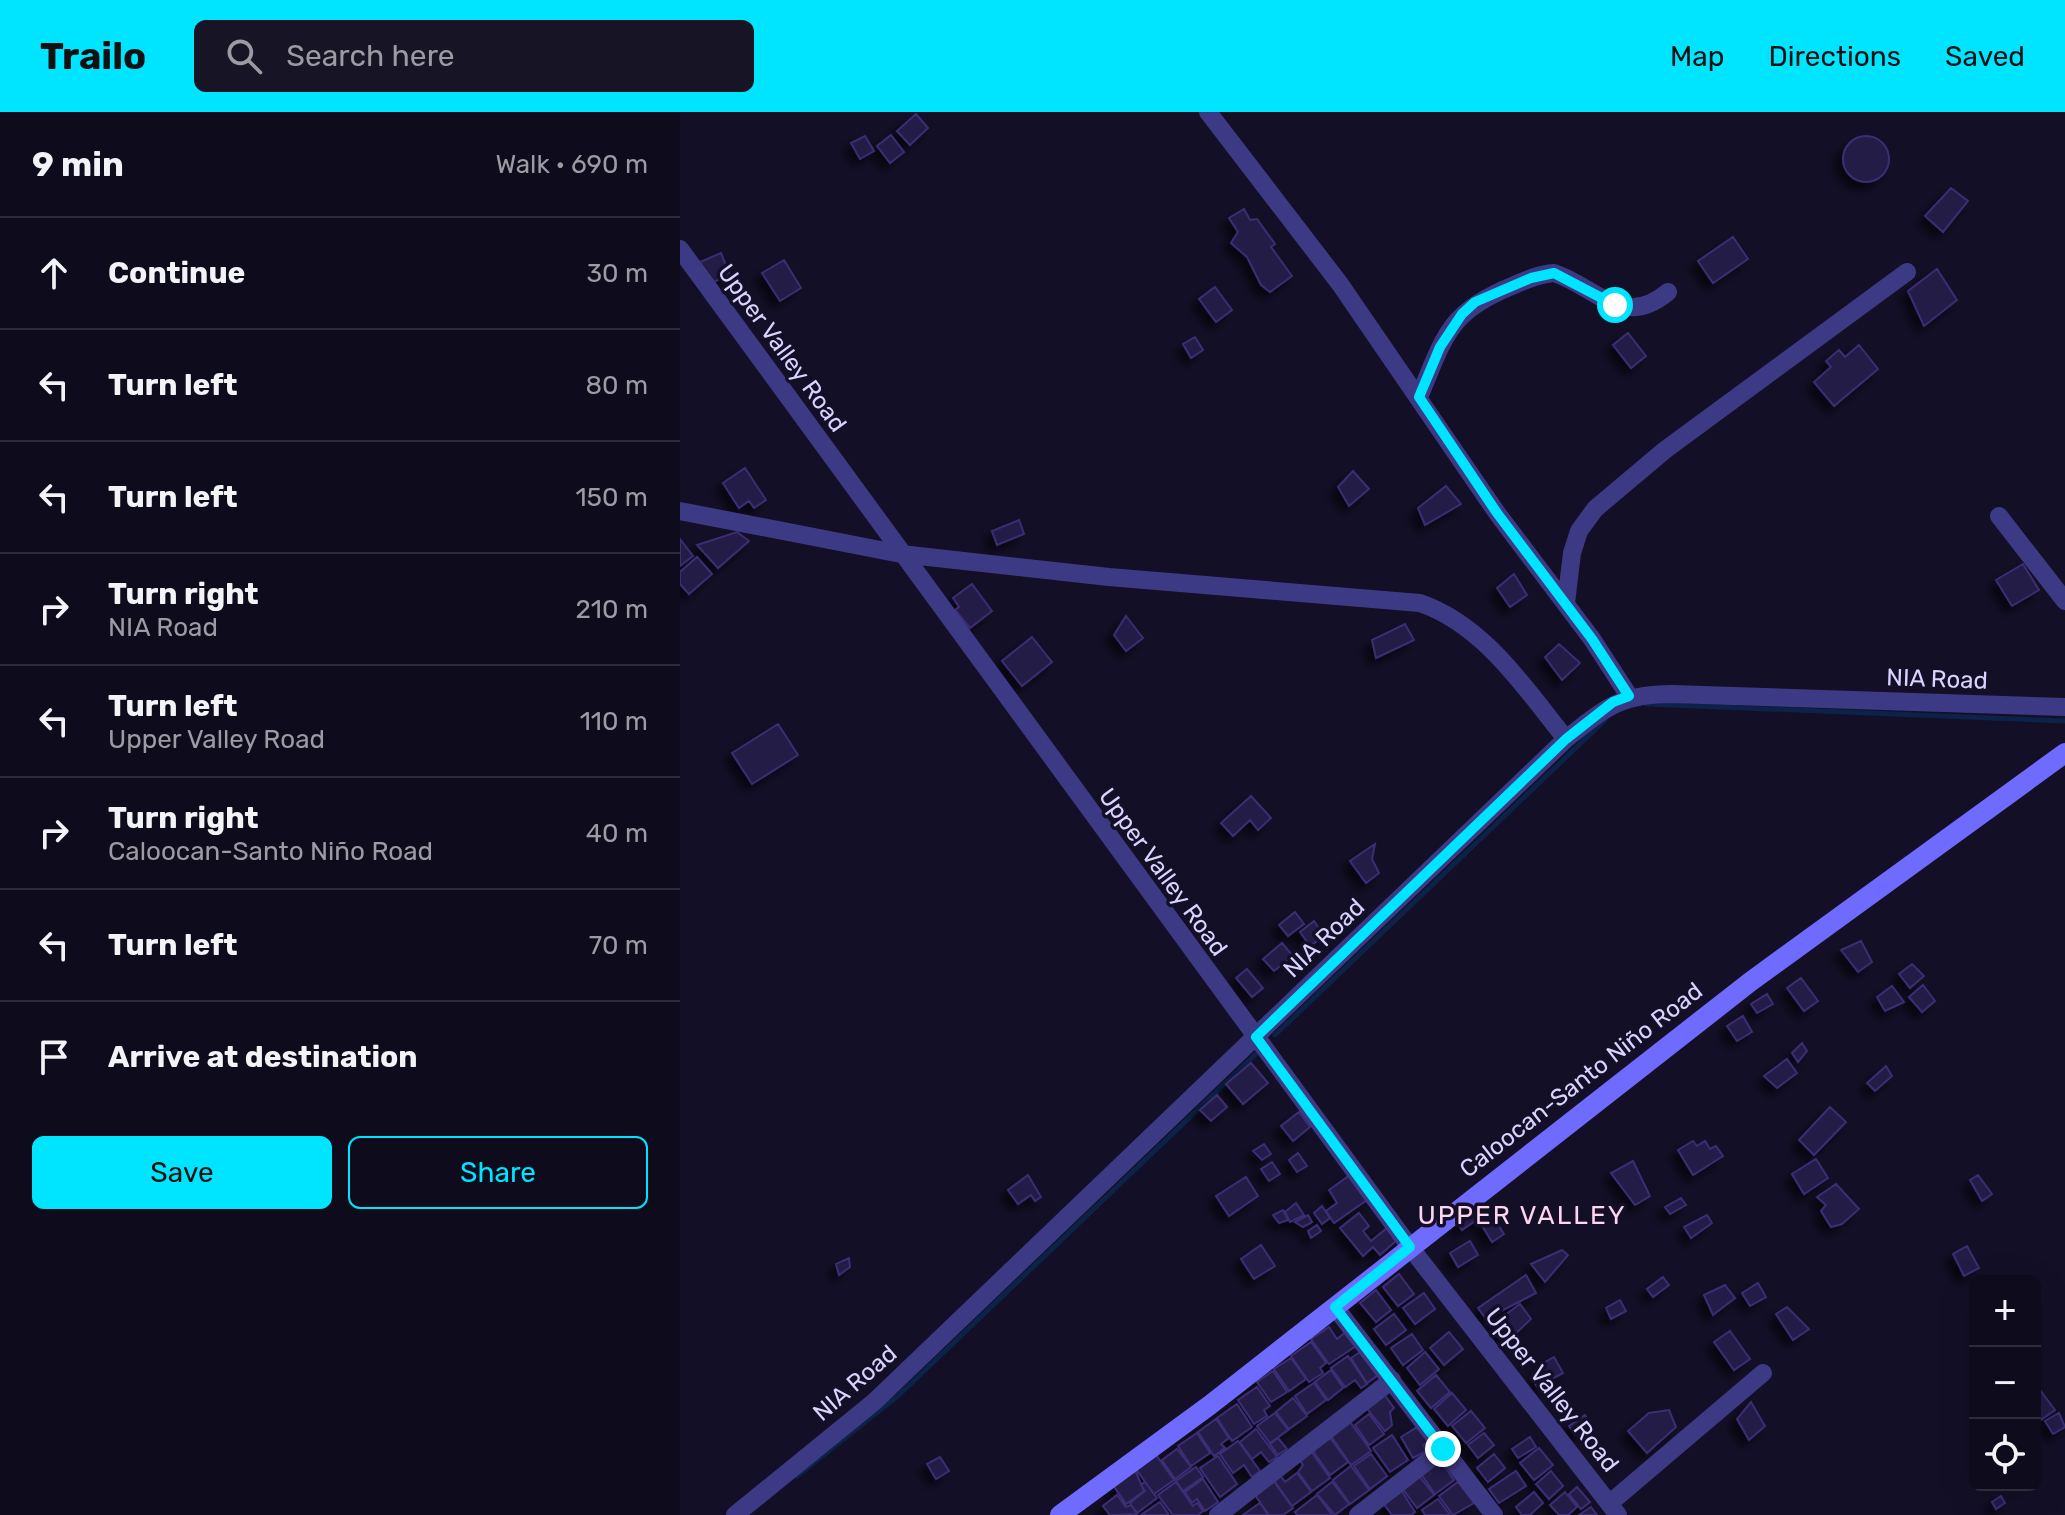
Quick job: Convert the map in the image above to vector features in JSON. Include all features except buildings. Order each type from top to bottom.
[{"type":"street","points":[[1208,112],[1340,284],[1497,513],[1566,603],[1629,696]]},
{"type":"street","name":"Upper Valley Road","points":[[680,249],[1410,1247],[1614,1509]]},
{"type":"street","points":[[1566,603],[1572,553],[1579,531],[1595,509],[1665,450],[1907,272]]},
{"type":"street","points":[[1419,397],[1452,327],[1475,302],[1488,296],[1545,274],[1565,277],[1600,298],[1629,308],[1655,303],[1668,292]]},
{"type":"street","points":[[680,511],[901,554],[1109,577],[1420,603],[1447,615],[1486,643],[1566,739]]},
{"type":"street","points":[[1999,516],[2065,601]]},
{"type":"street","name":"NIA Road","points":[[735,1515],[874,1402],[1566,739],[1613,702],[1629,696],[1672,694],[2065,707]]},
{"type":"street","name":"Caloocan-Santo Niño Road","points":[[1060,1515],[1210,1405],[1750,982],[2065,753]]},
{"type":"street","points":[[1335,1307],[1487,1512]]},
{"type":"street","points":[[1614,1509],[1763,1373]]},
{"type":"street","points":[[1218,1515],[1392,1380]]},
{"type":"street","points":[[1358,1515],[1443,1449]]},
{"type":"waterway","points":[[1646,704],[2065,721]]},
{"type":"waterway","points":[[1275,1035],[1605,720]]},
{"type":"waterway","points":[[797,1476],[899,1395],[1258,1052]]},
{"type":"district","name":"UPPER VALLEY","points":[[1522,1215]]},
{"type":"route","points":[[1443,1449],[1335,1307],[1410,1247],[1256,1037],[1566,739],[1613,702],[1629,696],[1592,639],[1497,513],[1419,397],[1440,347],[1462,314],[1475,302],[1531,278],[1554,273],[1615,305]]}]
